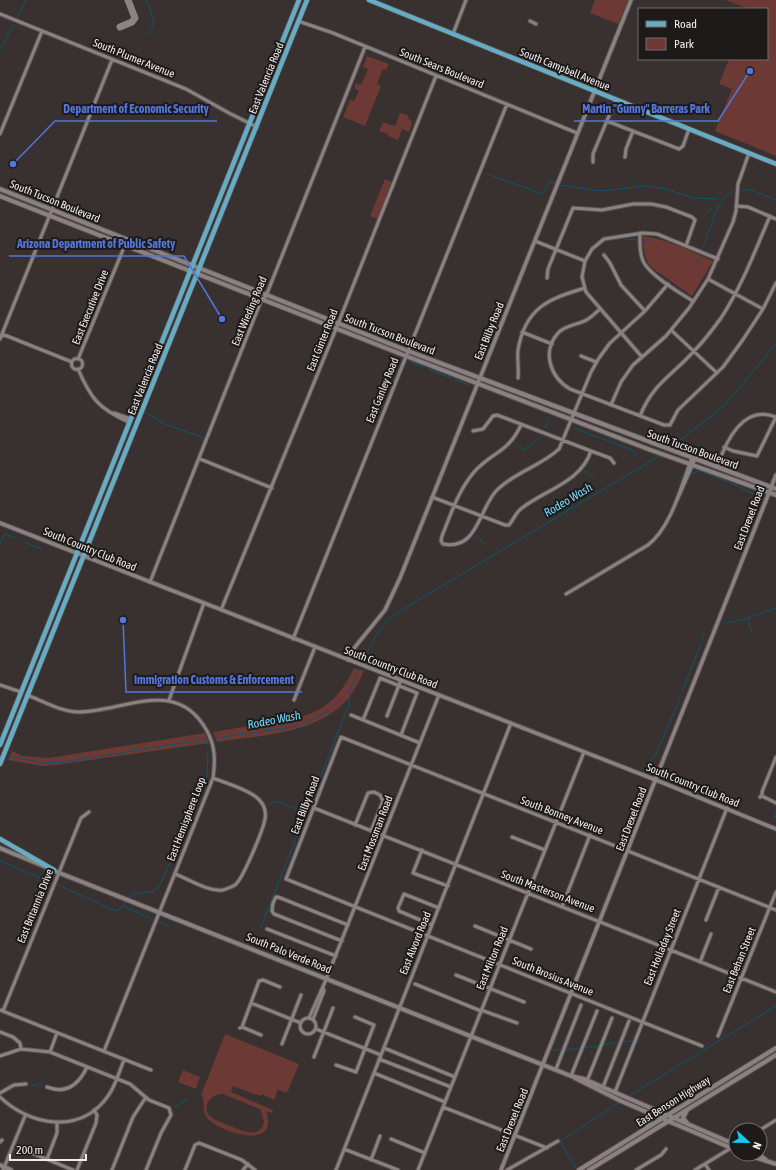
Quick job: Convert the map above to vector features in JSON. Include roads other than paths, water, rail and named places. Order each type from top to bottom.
[{"type":"main road","name":"East Valencia Road","points":[[0,745],[299,0]]},
{"type":"main road","name":"East Valencia Road","points":[[0,764],[307,0]]},
{"type":"main road","name":"South Campbell Avenue","points":[[369,0],[776,164]]},
{"type":"main road","name":"South Tucson Boulevard","points":[[0,188],[266,296],[408,351],[572,419],[776,495]]},
{"type":"main road","name":"South Tucson Boulevard","points":[[0,196],[406,356],[574,414],[776,489]]},
{"type":"main road","points":[[219,200],[226,203]]},
{"type":"main road","points":[[161,344],[168,347]]},
{"type":"main road","points":[[130,420],[137,423]]},
{"type":"main road","points":[[105,482],[112,484]]},
{"type":"main road","points":[[20,692],[27,695]]},
{"type":"main road","points":[[0,839],[56,871]]},
{"type":"main road","name":"South Palo Verde Road","points":[[0,848],[399,1008],[544,1064],[667,1122],[728,1147]]},
{"type":"main road","name":"East Benson Highway","points":[[579,1170],[776,1048]]},
{"type":"main road","name":"East Benson Highway","points":[[589,1170],[776,1054]]},
{"type":"main road","points":[[748,1065],[752,1070]]},
{"type":"main road","name":"South Palo Verde Road","points":[[571,1076],[587,1080],[672,1119],[728,1142]]},
{"type":"main road","points":[[689,1108],[683,1118],[684,1121],[692,1127]]},
{"type":"main road","points":[[641,1132],[650,1122],[649,1115],[645,1112]]},
{"type":"main road","points":[[2,1167],[11,1170]]},
{"type":"street","points":[[452,34],[466,0]]},
{"type":"street","name":"East Bilby Road","points":[[348,660],[355,647],[385,610],[432,497],[631,0]]},
{"type":"street","name":"South Plumer Avenue","points":[[0,14],[186,89],[257,127]]},
{"type":"street","name":"South Sears Boulevard","points":[[298,21],[578,133]]},
{"type":"street","points":[[530,21],[536,24]]},
{"type":"street","points":[[0,134],[42,31]]},
{"type":"street","name":"East Wieding Road","points":[[150,582],[262,299],[266,296],[365,47]]},
{"type":"street","points":[[0,339],[112,60]]},
{"type":"street","name":"East Ginter Road","points":[[221,610],[272,488],[436,76]]},
{"type":"street","points":[[593,162],[593,154],[616,99]]},
{"type":"street","name":"East Ganley Road","points":[[293,638],[507,104]]},
{"type":"street","points":[[607,121],[679,149],[683,146],[689,129]]},
{"type":"street","points":[[625,157],[626,149],[633,131]]},
{"type":"street","points":[[611,404],[621,382],[642,357],[671,330],[708,279],[733,222],[741,172],[749,153]]},
{"type":"street","points":[[547,278],[548,269],[555,249],[573,207],[602,210],[633,204],[651,204],[666,207],[696,220],[686,246]]},
{"type":"street","points":[[736,206],[748,207],[776,219]]},
{"type":"street","points":[[640,416],[649,396],[658,384],[694,352],[721,318],[735,294],[770,216]]},
{"type":"street","points":[[642,357],[599,310],[584,288],[582,278],[585,261],[598,243],[604,239],[640,233],[657,234],[718,259]]},
{"type":"street","points":[[640,233],[640,253],[643,262],[649,270],[693,301]]},
{"type":"street","name":"East Executive Drive","points":[[78,359],[127,240]]},
{"type":"street","points":[[594,240],[598,243]]},
{"type":"street","points":[[535,241],[585,261]]},
{"type":"street","points":[[604,255],[610,263],[621,285],[645,311]]},
{"type":"street","points":[[708,279],[763,309]]},
{"type":"street","points":[[599,310],[588,319],[568,326],[560,332],[552,344],[549,352],[550,365],[556,380],[566,387],[670,426],[678,410],[717,373],[742,341],[763,309],[776,283]]},
{"type":"street","points":[[521,425],[516,436],[506,448],[486,461],[474,472],[461,489],[441,541],[447,545],[459,544],[466,540],[478,526],[481,516],[497,490],[551,456],[559,448],[564,440],[596,362],[610,343],[645,311],[668,284]]},
{"type":"street","points":[[518,378],[518,352],[522,332],[539,306],[560,295],[584,288]]},
{"type":"street","points":[[536,302],[539,306]]},
{"type":"street","points":[[671,330],[717,373]]},
{"type":"street","points":[[522,332],[552,344]]},
{"type":"street","points":[[2,334],[72,362]]},
{"type":"street","points":[[581,356],[596,362]]},
{"type":"street","points":[[72,362],[75,359],[78,359],[82,364],[78,369]]},
{"type":"street","points":[[72,362],[73,368],[78,369],[90,394],[96,402],[112,413],[130,420]]},
{"type":"street","points":[[717,467],[724,447],[730,436],[752,415],[767,413],[776,417],[758,457],[733,451],[724,447]]},
{"type":"street","points":[[473,431],[483,429],[493,416],[564,440],[610,458],[614,463]]},
{"type":"street","points":[[432,497],[505,525],[509,525],[521,508],[569,479],[577,472],[586,463],[591,451]]},
{"type":"street","points":[[200,458],[272,488]]},
{"type":"street","points":[[566,594],[648,545],[664,528],[694,459]]},
{"type":"street","name":"East Drexel Road","points":[[501,1170],[776,475]]},
{"type":"street","name":"South Country Club Road","points":[[0,523],[656,780],[776,829]]},
{"type":"street","points":[[169,700],[204,603]]},
{"type":"street","points":[[294,700],[315,647]]},
{"type":"street","points":[[363,720],[380,678],[417,693],[401,735]]},
{"type":"street","points":[[387,716],[401,680]]},
{"type":"street","points":[[0,685],[20,692]]},
{"type":"street","name":"East Hemisphere Loop","points":[[27,695],[63,709],[79,712],[140,702],[169,700],[184,706],[199,718],[210,734],[214,747],[215,762],[213,778],[104,1051]]},
{"type":"street","name":"East Mossman Road","points":[[311,1019],[324,991],[323,988],[439,695]]},
{"type":"street","points":[[351,715],[420,743]]},
{"type":"street","name":"East Alvord Road","points":[[336,1170],[511,723]]},
{"type":"street","name":"East Bilby Road","points":[[286,879],[341,737]]},
{"type":"street","name":"South Bonney Avenue","points":[[341,737],[776,910]]},
{"type":"street","name":"East Milton Road","points":[[418,1170],[584,752]]},
{"type":"street","points":[[776,758],[761,796],[776,803]]},
{"type":"street","points":[[174,874],[214,890],[224,890],[234,886],[242,875],[247,864],[265,819],[265,808],[260,800],[253,795],[213,778]]},
{"type":"street","points":[[355,825],[368,793],[374,792],[380,795],[383,801],[371,831]]},
{"type":"street","name":"South Masterson Avenue","points":[[314,808],[776,992]]},
{"type":"street","name":"East Holladay Street","points":[[615,1092],[727,808]]},
{"type":"street","name":"East Britannia Drive","points":[[2,1011],[56,871],[81,818],[89,812]]},
{"type":"street","points":[[562,907],[590,835]]},
{"type":"street","points":[[512,837],[545,850]]},
{"type":"street","points":[[422,850],[413,873],[448,886]]},
{"type":"street","name":"South Brosius Avenue","points":[[286,879],[643,1021],[702,1046]]},
{"type":"street","points":[[706,920],[719,888]]},
{"type":"street","name":"East Behan Street","points":[[718,1036],[776,892]]},
{"type":"street","points":[[432,925],[399,911],[398,908],[404,894],[439,908]]},
{"type":"street","points":[[342,941],[274,914],[272,911],[273,902],[276,897],[278,897],[348,925]]},
{"type":"street","points":[[475,926],[531,949]]},
{"type":"street","points":[[267,929],[336,956]]},
{"type":"street","points":[[700,962],[711,934]]},
{"type":"street","points":[[456,975],[524,1002]]},
{"type":"street","points":[[261,1035],[241,1028],[260,980],[280,987]]},
{"type":"street","points":[[415,984],[481,1011],[517,1023]]},
{"type":"street","points":[[282,1044],[301,995]]},
{"type":"street","points":[[251,1003],[301,1023]]},
{"type":"street","points":[[556,1069],[581,1004]]},
{"type":"street","points":[[314,1057],[333,1008]]},
{"type":"street","points":[[2,1011],[151,1070]]},
{"type":"street","points":[[571,1076],[597,1011]]},
{"type":"street","points":[[336,1065],[356,1073],[366,1049],[375,1024],[354,1016]]},
{"type":"street","points":[[587,1080],[612,1018]]},
{"type":"street","points":[[304,1019],[311,1019],[316,1024],[316,1029],[310,1034],[305,1034],[300,1028],[301,1023],[304,1019]]},
{"type":"street","points":[[603,1087],[629,1021]]},
{"type":"street","points":[[316,1029],[381,1055]]},
{"type":"street","points":[[0,1032],[13,1037],[20,1043],[21,1049]]},
{"type":"street","points":[[50,1052],[57,1033]]},
{"type":"street","points":[[384,1048],[455,1077]]},
{"type":"street","points":[[0,1056],[21,1049],[50,1052],[130,1084],[146,1097],[169,1108],[172,1113],[146,1170]]},
{"type":"street","points":[[379,1059],[451,1087]]},
{"type":"street","points":[[0,1097],[26,1116],[51,1123],[70,1121],[94,1110],[108,1097],[124,1060]]},
{"type":"street","points":[[47,1087],[56,1090],[65,1090],[84,1075],[87,1067]]},
{"type":"street","points":[[374,1072],[445,1102]]},
{"type":"street","points":[[0,1093],[14,1085],[26,1084]]},
{"type":"street","points":[[112,1170],[132,1117],[146,1097]]},
{"type":"street","points":[[443,1107],[547,1148]]},
{"type":"street","points":[[77,1170],[96,1123],[97,1115],[94,1110]]},
{"type":"street","points":[[2,1167],[26,1116]]},
{"type":"street","points":[[47,1159],[57,1133],[57,1122]]},
{"type":"street","points":[[371,1160],[380,1136]]},
{"type":"street","points":[[391,1139],[425,1153]]},
{"type":"street","points":[[507,1170],[558,1141]]},
{"type":"street","points":[[185,1170],[197,1144],[248,1164],[255,1170]]},
{"type":"street","points":[[22,1148],[73,1170]]},
{"type":"street","points":[[636,1170],[661,1155],[666,1148]]},
{"type":"street","points":[[344,1149],[398,1170]]},
{"type":"street","points":[[695,1170],[728,1149]]},
{"type":"street","points":[[243,1170],[248,1164]]},
{"type":"street","points":[[705,1164],[709,1170]]},
{"type":"waterway","points":[[17,18],[26,0]]},
{"type":"waterway","points":[[145,35],[150,31],[153,23],[152,14],[146,0]]},
{"type":"waterway","points":[[0,50],[13,25]]},
{"type":"waterway","points":[[487,174],[543,194],[550,181],[557,184]]},
{"type":"waterway","points":[[560,185],[600,191],[644,186],[666,189],[693,198],[717,199]]},
{"type":"waterway","points":[[742,190],[751,190],[776,200]]},
{"type":"waterway","points":[[703,247],[714,216],[722,200],[732,192]]},
{"type":"waterway","points":[[715,208],[719,205]]},
{"type":"waterway","points":[[707,212],[712,209]]},
{"type":"waterway","points":[[624,240],[636,239]]},
{"type":"waterway","points":[[645,241],[652,242]]},
{"type":"waterway","points":[[697,263],[699,258]]},
{"type":"waterway","name":"Rodeo Wash","points":[[670,448],[724,406],[776,344]]},
{"type":"waterway","points":[[409,361],[424,367]]},
{"type":"waterway","points":[[428,369],[451,378]]},
{"type":"waterway","points":[[455,379],[469,385]]},
{"type":"waterway","points":[[145,412],[162,423],[204,438]]},
{"type":"waterway","points":[[545,428],[550,418]]},
{"type":"waterway","points":[[574,428],[632,450],[637,457]]},
{"type":"waterway","points":[[515,443],[525,450],[541,436]]},
{"type":"waterway","name":"Rodeo Wash","points":[[363,661],[376,636],[395,614],[661,455]]},
{"type":"waterway","points":[[584,471],[595,479]]},
{"type":"waterway","points":[[693,473],[700,471],[726,481]]},
{"type":"waterway","points":[[678,478],[682,477]]},
{"type":"waterway","points":[[730,483],[758,496]]},
{"type":"waterway","points":[[0,544],[5,534],[18,539]]},
{"type":"waterway","points":[[476,536],[485,544]]},
{"type":"waterway","points":[[24,542],[42,549]]},
{"type":"waterway","points":[[724,623],[742,620],[776,608]]},
{"type":"waterway","points":[[750,618],[748,620],[752,634]]},
{"type":"waterway","points":[[702,640],[704,634]]},
{"type":"waterway","points":[[683,689],[701,644]]},
{"type":"waterway","name":"Rodeo Wash","points":[[216,738],[300,726],[329,711],[350,690],[359,669]]},
{"type":"waterway","points":[[268,805],[276,801],[302,811],[306,811],[308,809],[349,704],[350,690]]},
{"type":"waterway","points":[[647,765],[656,754],[680,698]]},
{"type":"waterway","points":[[10,756],[43,763],[64,762],[207,739],[207,746]]},
{"type":"waterway","name":"Rodeo Wash","points":[[199,793],[207,776],[208,752]]},
{"type":"waterway","name":"Rodeo Wash","points":[[186,824],[197,800]]},
{"type":"waterway","points":[[261,927],[307,810]]},
{"type":"waterway","points":[[774,818],[776,813]]},
{"type":"waterway","name":"Rodeo Wash","points":[[128,899],[133,894],[154,891],[160,885],[185,828]]},
{"type":"waterway","name":"Rodeo Wash","points":[[0,861],[50,882]]},
{"type":"waterway","name":"Rodeo Wash","points":[[58,885],[116,911],[126,902]]},
{"type":"waterway","points":[[123,906],[152,919]]},
{"type":"waterway","points":[[160,923],[169,926]]},
{"type":"waterway","points":[[629,1096],[776,1006]]},
{"type":"waterway","points":[[623,1042],[631,1041]]},
{"type":"waterway","points":[[603,1045],[619,1042]]},
{"type":"waterway","points":[[565,1050],[600,1046]]},
{"type":"waterway","points":[[553,1050],[562,1050]]},
{"type":"waterway","points":[[37,1085],[38,1083],[42,1085]]},
{"type":"waterway","points":[[32,1085],[37,1086]]},
{"type":"waterway","points":[[175,1107],[188,1099]]},
{"type":"waterway","points":[[576,1168],[561,1144],[561,1141],[620,1102]]},
{"type":"place","name":"Martin \"Gunny\" Barreras Park","points":[[750,71]]},
{"type":"place","name":"Department of Economic Security","points":[[13,164]]},
{"type":"place","name":"Arizona Department of Public Safety","points":[[222,319]]},
{"type":"place","name":"Immigration Customs & Enforcement","points":[[123,620]]}]
